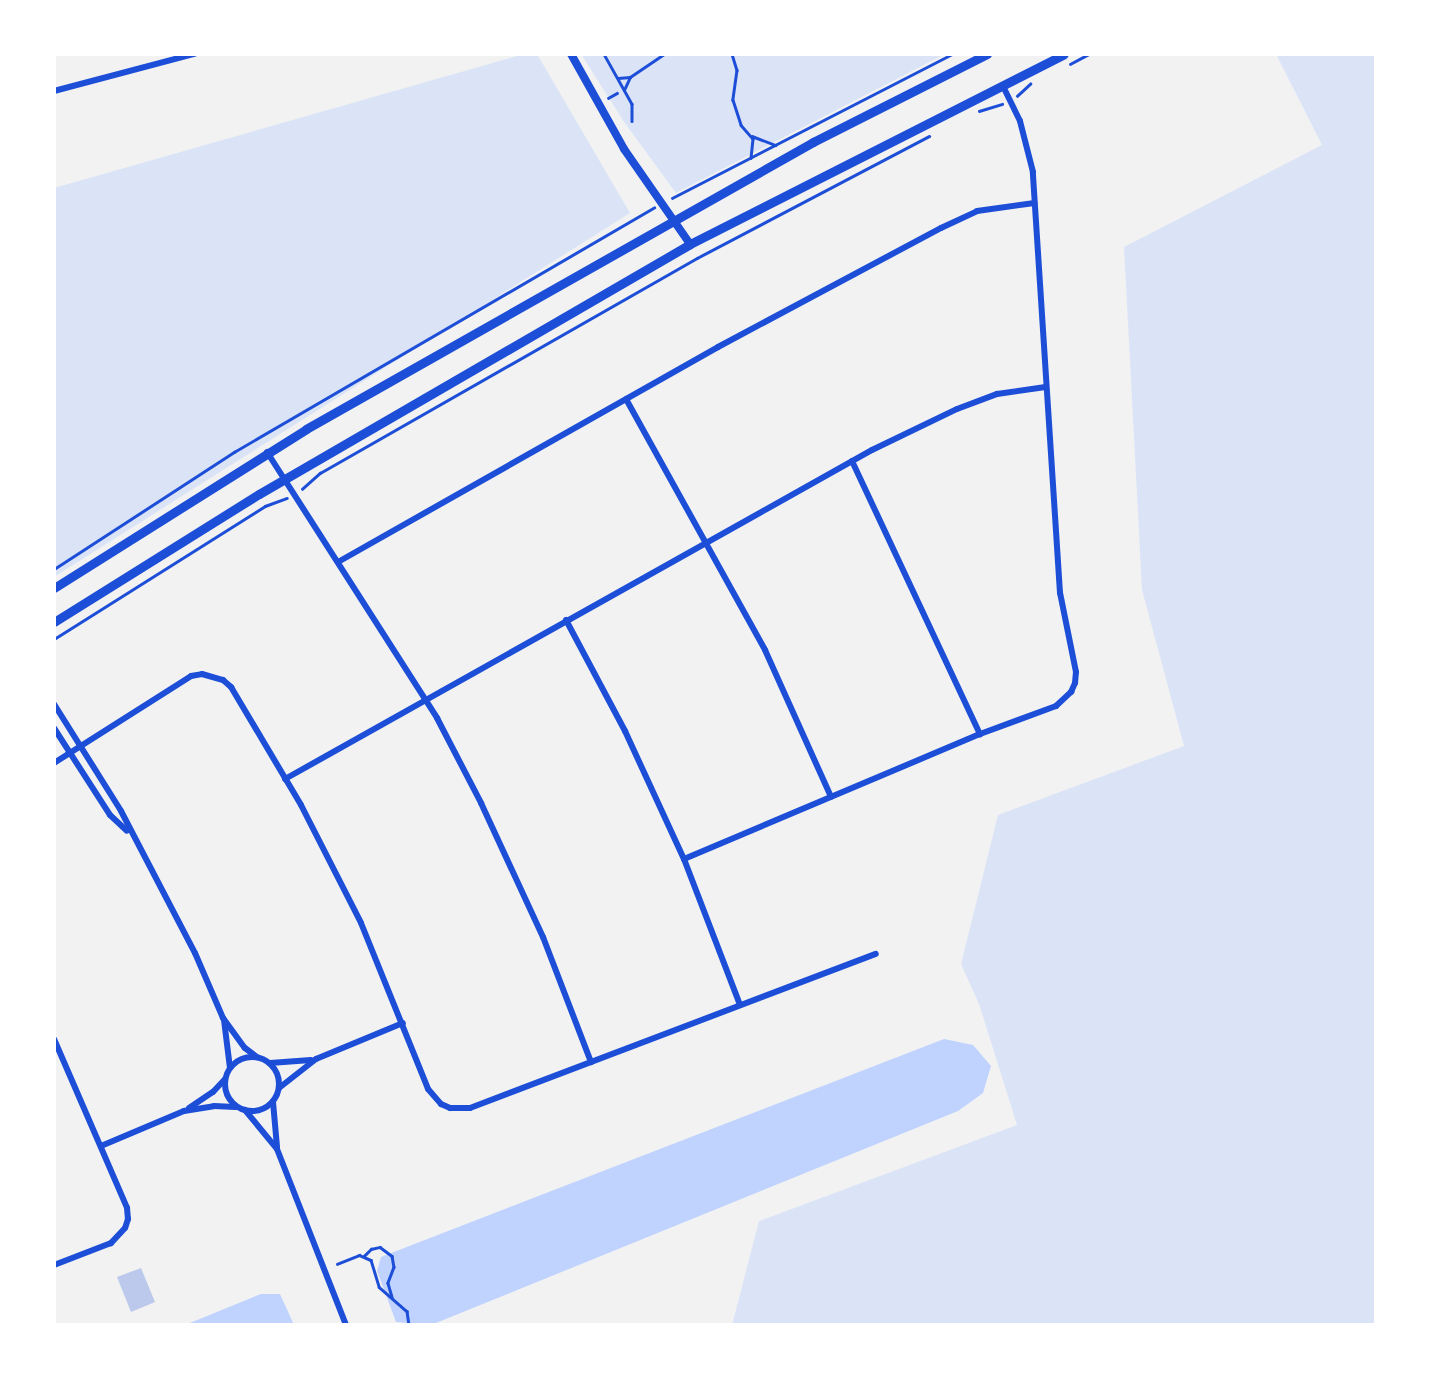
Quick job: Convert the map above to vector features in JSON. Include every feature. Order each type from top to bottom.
[{"type":"main road","points":[[54,588],[267,453],[672,220],[813,142],[987,54]]},
{"type":"main road","points":[[54,622],[285,479],[690,244],[1064,54]]},
{"type":"street","points":[[54,92],[194,54]]},
{"type":"street","points":[[570,54],[624,149],[690,244]]},
{"type":"street","points":[[684,859],[980,734],[1055,706],[1071,692],[1076,672],[1060,593],[1033,172],[1020,121],[1003,86]]},
{"type":"street","points":[[338,562],[626,399],[942,228],[977,211],[1034,203]]},
{"type":"street","points":[[285,779],[852,461],[957,409],[997,394],[1045,387]]},
{"type":"street","points":[[626,399],[765,650],[831,797]]},
{"type":"street","points":[[267,453],[425,699],[481,803],[542,937],[591,1062]]},
{"type":"street","points":[[852,461],[980,734]]},
{"type":"street","points":[[566,620],[625,731],[684,859],[740,1005]]},
{"type":"street","points":[[54,763],[191,676],[213,675],[231,687],[285,779],[361,923],[428,1089],[433,1097],[450,1108],[470,1108],[876,954]]},
{"type":"street","points":[[54,704],[121,811],[131,835],[179,921],[223,1018],[245,1048],[257,1058],[269,1063],[316,1059]]},
{"type":"street","points":[[54,728],[110,815],[131,835]]},
{"type":"street","points":[[223,1018],[230,1068]]},
{"type":"street","points":[[346,1325],[277,1149],[274,1100],[279,1088],[316,1059],[402,1023]]},
{"type":"street","points":[[54,1038],[127,1208],[125,1228],[111,1243],[54,1265]]},
{"type":"street","points":[[101,1146],[184,1111],[213,1092],[230,1068],[242,1059],[257,1058]]},
{"type":"street","points":[[269,1063],[277,1074],[279,1088]]},
{"type":"street","points":[[225,1077],[228,1097],[277,1149]]},
{"type":"street","points":[[184,1111],[214,1106],[261,1110],[274,1100]]},
{"type":"path","points":[[604,54],[633,108],[632,121]]},
{"type":"path","points":[[617,78],[630,77],[664,54]]},
{"type":"path","points":[[732,54],[737,70],[733,104],[741,125],[752,136],[775,145]]},
{"type":"path","points":[[675,196],[952,54]]},
{"type":"path","points":[[624,90],[630,77]]},
{"type":"path","points":[[608,99],[617,93]]},
{"type":"path","points":[[971,114],[997,106]]},
{"type":"path","points":[[306,487],[320,473],[697,258],[936,133]]},
{"type":"path","points":[[751,158],[752,136]]},
{"type":"path","points":[[54,569],[234,452],[650,210]]},
{"type":"path","points":[[54,639],[265,506],[285,499]]},
{"type":"path","points":[[364,1256],[374,1248],[390,1252],[394,1264],[388,1283],[392,1297]]},
{"type":"path","points":[[337,1264],[354,1256],[364,1256],[373,1263],[381,1290],[407,1311],[409,1325]]},
{"type":"shaded area","points":[[524,54],[537,54],[630,213],[54,577],[54,188]]},
{"type":"shaded area","points":[[581,54],[945,54],[676,193],[624,122]]},
{"type":"shaded area","points":[[1276,54],[1376,54],[1376,1325],[732,1325],[759,1221],[1017,1125],[979,1004],[961,964],[998,815],[1184,746],[1142,590],[1124,247],[1322,145]]},
{"type":"water","points":[[944,1039],[973,1045],[991,1066],[983,1093],[958,1111],[431,1325],[396,1322],[377,1271],[381,1257]]},
{"type":"water","points":[[261,1294],[280,1294],[294,1325],[185,1325]]},
{"type":"building","points":[[141,1268],[155,1302],[131,1312],[117,1277]]}]
